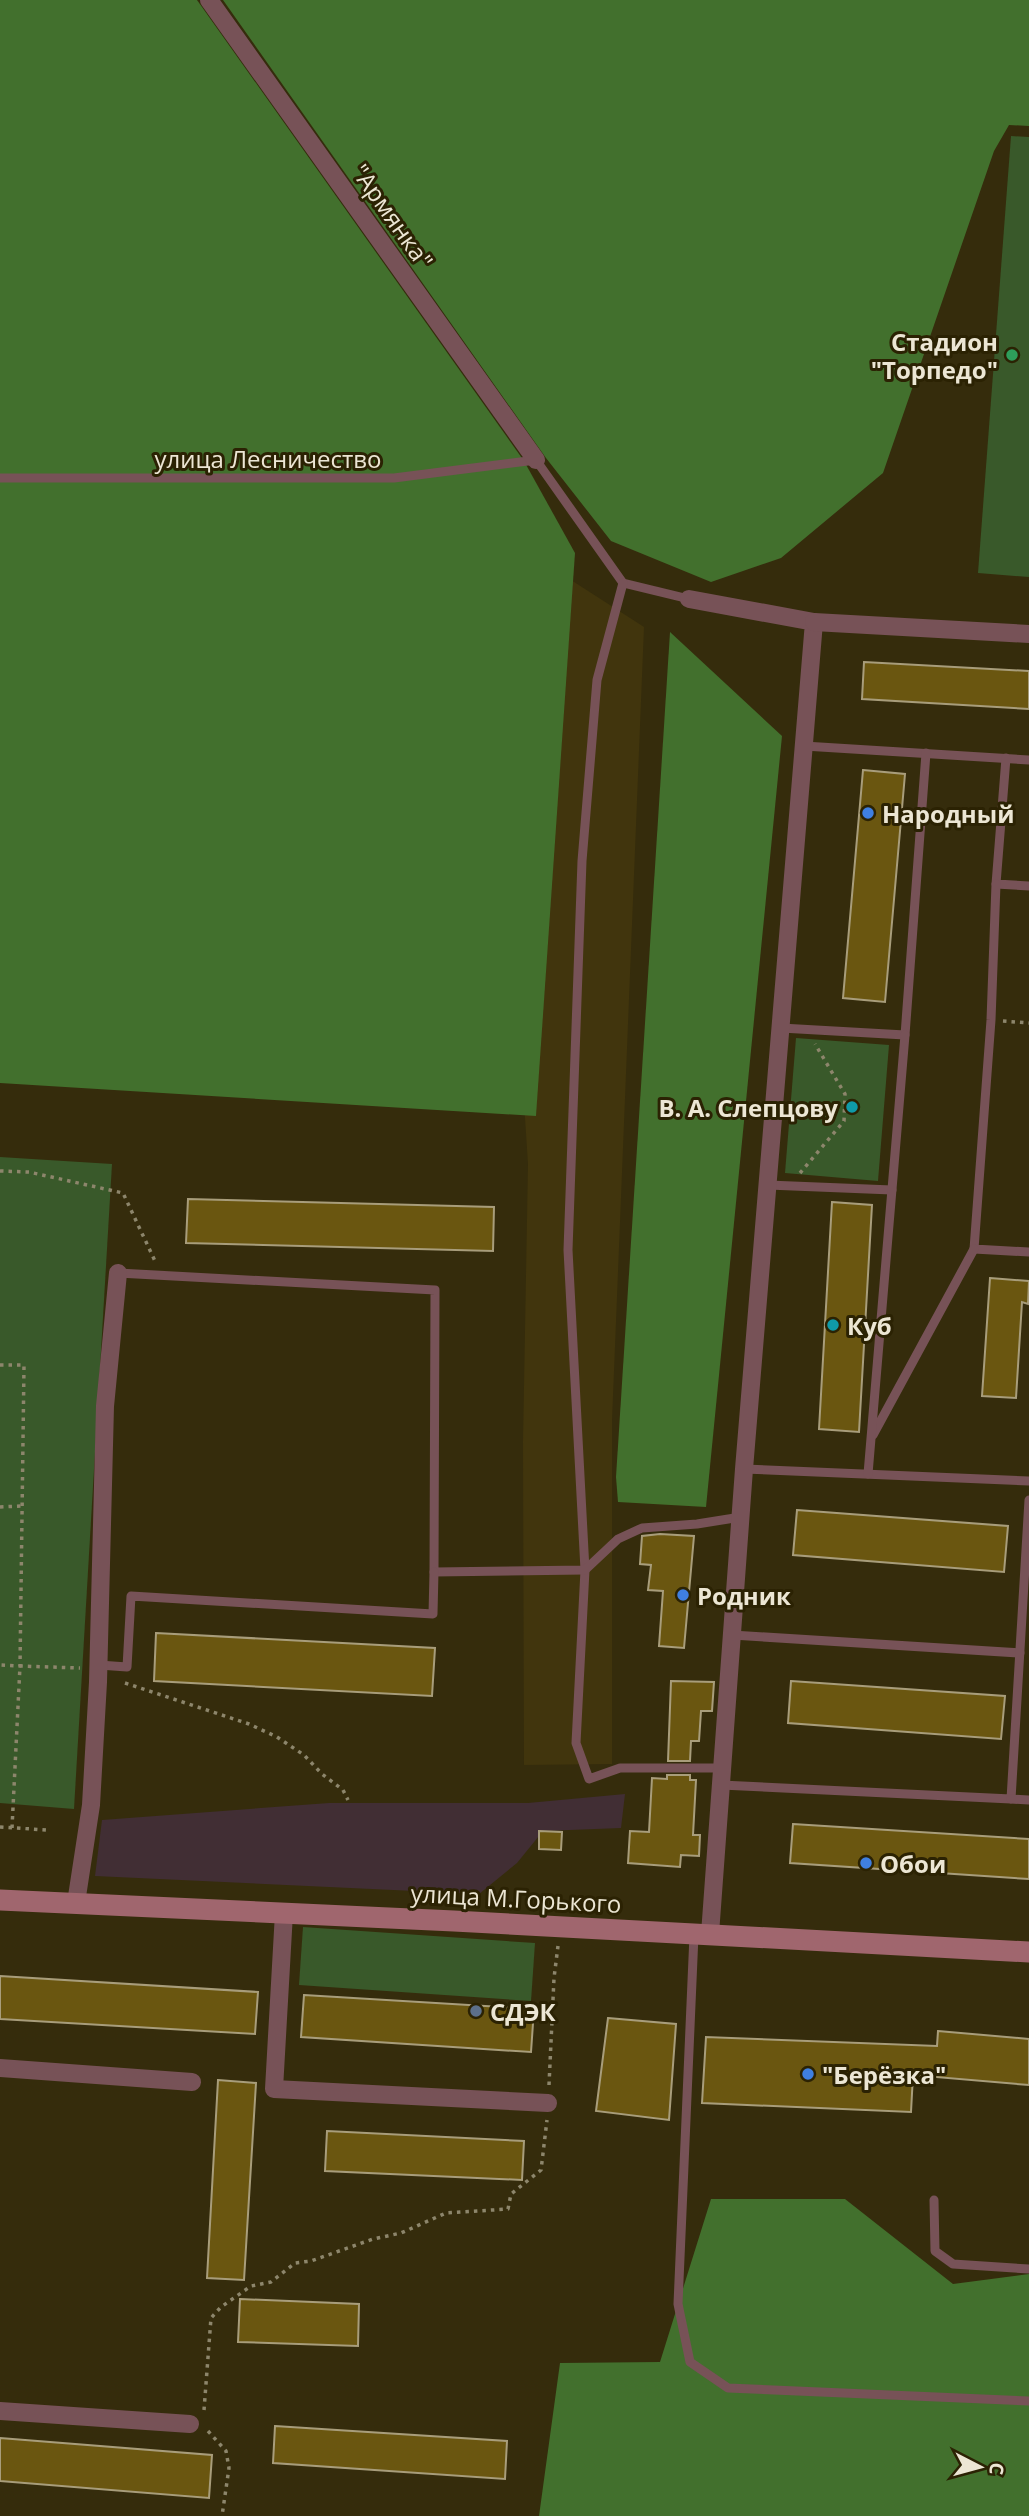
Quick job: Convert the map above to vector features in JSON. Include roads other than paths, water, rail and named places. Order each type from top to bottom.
[{"type":"main road","name":"улица М.Горького","points":[[0,1900],[1029,1952]]},
{"type":"street","name":"\"Армянка\"","points":[[209,0],[536,460]]},
{"type":"street","points":[[688,599],[814,622],[1029,634]]},
{"type":"street","points":[[702,1934],[722,1777],[744,1469],[814,622]]},
{"type":"street","points":[[76,1903],[91,1805],[99,1673],[105,1406],[118,1273]]},
{"type":"street","points":[[284,1913],[274,2089],[548,2103]]},
{"type":"street","points":[[0,2068],[192,2082]]},
{"type":"street","points":[[0,2411],[200,2421]]},
{"type":"lane","name":"улица Лесничество","points":[[0,478],[394,478],[536,460]]},
{"type":"lane","points":[[536,460],[623,583],[688,599]]},
{"type":"lane","points":[[623,583],[597,680],[582,861],[568,1250],[585,1570],[576,1742],[589,1779],[620,1768],[1029,1800]]},
{"type":"lane","points":[[804,746],[1029,760]]},
{"type":"lane","points":[[868,1474],[926,753]]},
{"type":"lane","points":[[871,1438],[974,1249],[1006,758]]},
{"type":"lane","points":[[996,884],[1029,886]]},
{"type":"lane","points":[[781,1028],[905,1035]]},
{"type":"lane","points":[[768,1185],[892,1190]]},
{"type":"lane","points":[[974,1249],[1029,1252]]},
{"type":"lane","points":[[99,1673],[127,1667],[131,1596],[433,1614],[435,1290],[118,1273]]},
{"type":"lane","points":[[744,1469],[1029,1481]]},
{"type":"lane","points":[[1011,1799],[1029,1500]]},
{"type":"lane","points":[[434,1572],[585,1570],[618,1539],[642,1528],[741,1517]]},
{"type":"lane","points":[[732,1635],[1020,1653]]},
{"type":"lane","points":[[702,1934],[678,2304],[690,2362],[728,2388],[1029,2401]]},
{"type":"lane","points":[[934,2200],[935,2251],[953,2264],[1029,2269]]},
{"type":"place","name":"Стадион \"Торпедо\"","points":[[1012,355]]},
{"type":"place","name":"Народный","points":[[868,813]]},
{"type":"place","name":"В. А. Слепцову","points":[[852,1107]]},
{"type":"place","name":"Куб","points":[[833,1325]]},
{"type":"place","name":"Родник","points":[[683,1595]]},
{"type":"place","name":"Обои","points":[[866,1863]]},
{"type":"place","name":"СДЭК","points":[[476,2011]]},
{"type":"place","name":"\"Берёзка\"","points":[[808,2074]]}]
